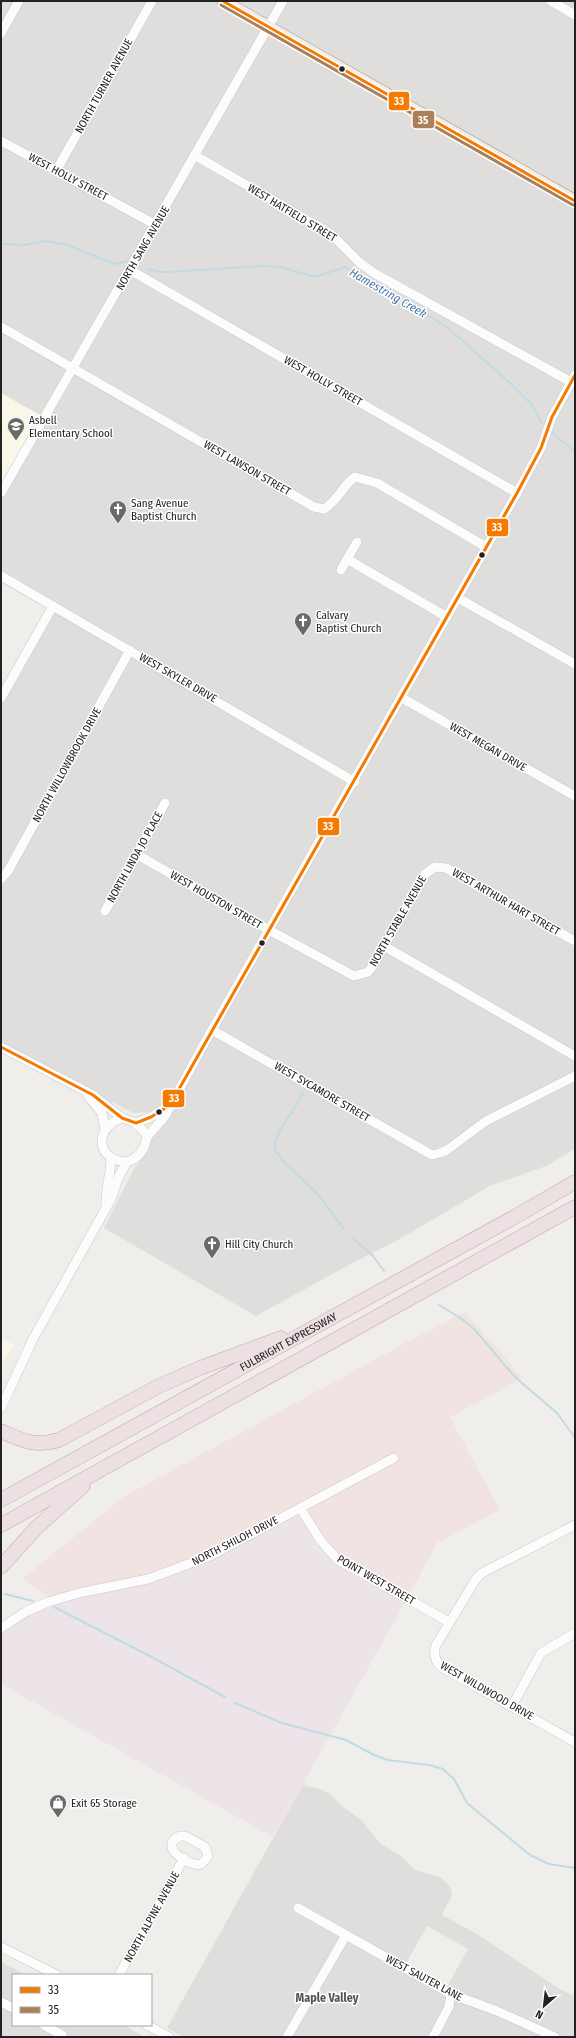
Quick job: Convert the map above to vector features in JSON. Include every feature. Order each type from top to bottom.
[{"type":"highway","name":"FULBRIGHT EXPRESSWAY","points":[[1,1500],[575,1182]]},
{"type":"highway","name":"FULBRIGHT EXPRESSWAY","points":[[1,1525],[575,1207]]},
{"type":"highway","points":[[1,1431],[31,1443],[48,1443],[59,1440],[157,1387],[200,1368],[323,1322]]},
{"type":"highway","points":[[1,1567],[36,1528],[106,1466]]},
{"type":"main road","points":[[223,1],[575,201]]},
{"type":"street","points":[[1,33],[19,1]]},
{"type":"street","name":"NORTH TURNER AVENUE","points":[[56,171],[152,1]]},
{"type":"street","name":"NORTH SANG AVENUE","points":[[1,493],[196,156],[283,1]]},
{"type":"street","points":[[551,1],[575,15]]},
{"type":"street","name":"WEST HOLLY STREET","points":[[1,141],[156,225]]},
{"type":"street","name":"WEST HATFIELD STREET","points":[[196,156],[332,234],[360,263],[374,273],[573,378]]},
{"type":"street","name":"WEST HOLLY STREET","points":[[130,270],[517,493]]},
{"type":"street","name":"WEST LAWSON STREET","points":[[1,327],[314,507],[324,509],[333,504],[347,483],[356,477],[376,483],[486,547]]},
{"type":"street","points":[[80,1088],[102,1113],[105,1129],[102,1143],[104,1150],[111,1159],[127,1162],[140,1156],[147,1137],[165,1116],[212,1030],[355,782],[535,461],[552,417],[573,378]]},
{"type":"street","points":[[341,570],[357,542]]},
{"type":"street","points":[[347,559],[447,617]]},
{"type":"street","name":"WEST SKYLER DRIVE","points":[[1,576],[355,782]]},
{"type":"street","points":[[458,598],[575,664]]},
{"type":"street","points":[[1,698],[52,606]]},
{"type":"street","name":"NORTH WILLOWBROOK DRIVE","points":[[1,879],[12,864],[130,650]]},
{"type":"street","name":"WEST MEGAN DRIVE","points":[[402,698],[575,796]]},
{"type":"street","name":"NORTH LINDA JO PLACE","points":[[104,911],[165,803]]},
{"type":"street","name":"WEST HOUSTON STREET","points":[[136,854],[347,973],[354,976],[362,975]]},
{"type":"street","name":"WEST ARTHUR HART STREET","points":[[435,867],[446,868],[575,941]]},
{"type":"street","name":"NORTH STABLE AVENUE","points":[[362,975],[368,972],[372,967],[425,874],[435,867]]},
{"type":"street","points":[[384,946],[575,1056]]},
{"type":"street","name":"WEST SYCAMORE STREET","points":[[212,1030],[432,1155],[447,1150],[486,1121],[501,1112],[575,1076]]},
{"type":"street","points":[[1,1047],[93,1095],[122,1118],[136,1123],[144,1130],[147,1137]]},
{"type":"street","points":[[136,1123],[151,1117],[170,1105]]},
{"type":"street","points":[[105,1129],[109,1124],[122,1118]]},
{"type":"street","points":[[106,1206],[111,1159]]},
{"type":"street","points":[[1,1408],[33,1339],[90,1239],[111,1199],[119,1176],[127,1162]]},
{"type":"street","name":"NORTH SHILOH DRIVE","points":[[1,1628],[27,1611],[48,1602],[79,1593],[131,1584],[189,1565],[210,1556],[394,1458]]},
{"type":"street","name":"POINT WEST STREET","points":[[300,1508],[320,1542],[338,1560],[449,1622]]},
{"type":"street","points":[[449,1622],[471,1584],[482,1573],[575,1525]]},
{"type":"street","name":"WEST WILDWOOD DRIVE","points":[[449,1622],[436,1645],[435,1657],[437,1663],[441,1667],[575,1742]]},
{"type":"street","points":[[512,1706],[541,1653],[575,1633]]},
{"type":"street","name":"NORTH ALPINE AVENUE","points":[[120,1974],[184,1858]]},
{"type":"street","name":"WEST SAUTER LANE","points":[[298,1908],[451,1994],[497,2011],[555,2037]]},
{"type":"street","points":[[287,2037],[346,1935]]},
{"type":"street","points":[[1,1947],[54,1974]]},
{"type":"street","points":[[433,2037],[449,2007],[451,1994]]},
{"type":"street","points":[[1,2002],[12,2008]]},
{"type":"street","points":[[46,2026],[62,2035],[62,2037]]},
{"type":"street","points":[[149,2026],[169,2037]]},
{"type":"shaded area","points":[[1,1],[575,1],[575,1149],[546,1166],[490,1186],[396,1241],[345,1267],[339,1260],[145,1154],[144,1149],[165,1116],[151,1117],[149,1112],[133,1113],[112,1102],[109,1107],[1,1047],[1,698],[52,606],[1,576],[1,522],[379,738],[45,418],[1,393]]},
{"type":"shaded area","name":"Asbell Elementary School","points":[[1,393],[45,418],[1,493]]},
{"type":"shaded area","points":[[45,418],[435,639],[379,738],[1,522],[1,493]]},
{"type":"shaded area","points":[[145,1154],[340,1260],[345,1267],[256,1316],[104,1228],[133,1170]]},
{"type":"shaded area","points":[[465,1312],[523,1378],[450,1417],[500,1510],[437,1543],[407,1599],[189,1565],[53,1600],[22,1579],[125,1496],[418,1336]]},
{"type":"shaded area","points":[[1,1338],[14,1345],[5,1359],[1,1360]]},
{"type":"shaded area","points":[[300,1508],[328,1551],[407,1599],[273,1837],[1,1684],[1,1628],[27,1611],[168,1572]]},
{"type":"shaded area","points":[[305,1781],[305,1786],[320,1789],[330,1794],[342,1806],[361,1820],[380,1843],[401,1856],[415,1870],[439,1877],[446,1882],[451,1889],[452,1895],[442,1915],[477,1934],[558,1988],[575,1996],[575,2037],[418,2037],[421,2032],[365,2001],[353,2021],[310,1997],[287,2037],[183,2037],[167,2028]],"holes":[[[427,1926],[468,1949],[445,1990],[404,1967]]]},
{"type":"shaded area","points":[[1,1962],[24,1974],[12,1974],[12,2026],[125,2026],[145,2037],[1,2037]]},
{"type":"shaded area","points":[[310,1997],[353,2021],[365,2000],[421,2032],[418,2037],[287,2037]]},
{"type":"waterway","name":"Hamestring Creek","points":[[1,244],[25,245],[46,241],[68,245],[114,264],[126,262]]},
{"type":"waterway","name":"Hamestring Creek","points":[[148,269],[161,272],[170,272],[261,266],[280,267],[315,277],[345,267],[408,302],[449,329],[509,382],[533,406],[541,422]]},
{"type":"waterway","name":"Hamestring Creek","points":[[551,432],[575,452]]},
{"type":"waterway","points":[[303,1092],[278,1135],[275,1150],[284,1162],[318,1194],[344,1229]]},
{"type":"waterway","points":[[352,1237],[373,1256],[384,1271]]},
{"type":"waterway","points":[[439,1305],[459,1317],[474,1329],[515,1377],[557,1413],[575,1438]]},
{"type":"waterway","points":[[5,1594],[33,1601]]},
{"type":"waterway","points":[[54,1607],[146,1654],[225,1697]]},
{"type":"waterway","points":[[235,1703],[282,1723],[346,1740],[374,1755],[388,1760],[429,1765],[443,1769],[454,1779],[467,1803],[530,1855],[549,1864],[575,1868]]},
{"type":"transit line","name":"33","points":[[223,1],[575,201]]},
{"type":"transit line","name":"35","points":[[221,5],[573,205]]},
{"type":"transit line","name":"33","points":[[1,1047],[93,1095],[122,1118],[136,1123],[151,1117],[170,1105],[517,493],[541,448],[552,417],[575,375]]},
{"type":"place","name":"Asbell Elementary School","points":[[16,441]]},
{"type":"place","name":"Sang Avenue Baptist Church","points":[[118,524]]},
{"type":"place","name":"Calvary Baptist Church","points":[[303,636]]},
{"type":"place","name":"Hill City Church","points":[[212,1259]]},
{"type":"place","name":"Exit 65 Storage","points":[[58,1818]]},
{"type":"district","name":"Maple Valley","points":[[327,1998]]}]
